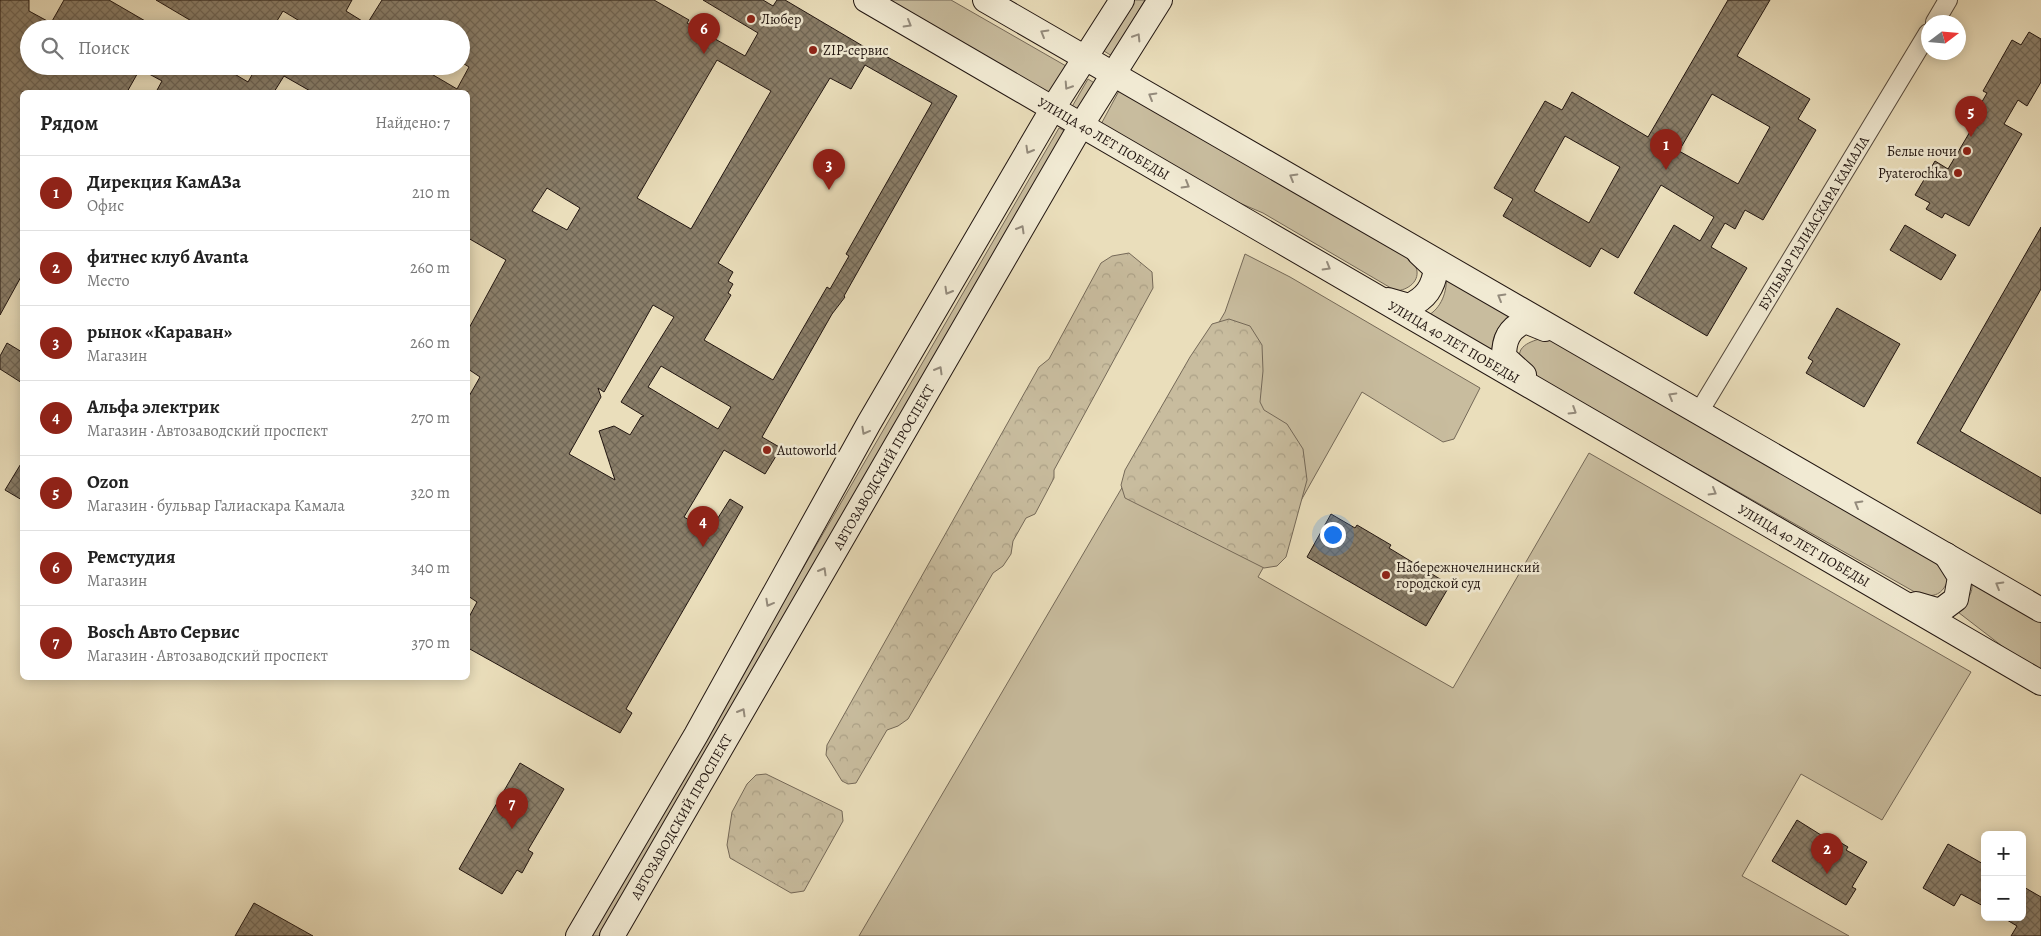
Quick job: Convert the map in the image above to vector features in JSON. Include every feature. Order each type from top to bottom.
[{"type":"street","name":"УЛИЦА 40 ЛЕТ ПОБЕДЫ","points":[[866,0],[2041,683]]},
{"type":"street","points":[[985,0],[2041,610]]},
{"type":"street","name":"АВТОЗАВОДСКИЙ ПРОСПЕКТ","points":[[583,933],[869,423],[951,287],[1053,108],[1122,0]]},
{"type":"street","name":"АВТОЗАВОДСКИЙ ПРОСПЕКТ","points":[[612,936],[1082,124],[1160,0]]},
{"type":"street","points":[[1939,15],[1948,0]]},
{"type":"street","name":"БУЛЬВАР ГАЛИАСКАРА КАМАЛА","points":[[1699,412],[1921,45]]},
{"type":"street","points":[[1379,298],[1409,306],[1429,292],[1436,269],[1409,244]]},
{"type":"street","points":[[1542,392],[1504,357],[1504,345],[1508,334],[1525,321],[1573,339]]},
{"type":"street","points":[[1895,598],[1940,611],[1956,599],[1960,577],[1944,554]]},
{"type":"green space","points":[[882,0],[951,0],[1066,66],[1047,98]]},
{"type":"green space","points":[[1134,0],[1145,0],[1112,56],[1104,51]]},
{"type":"green space","points":[[1088,79],[1096,84],[1077,116],[1069,112]]},
{"type":"green space","points":[[1120,89],[1407,253],[1414,261],[1417,277],[1409,287],[1396,291],[1263,213],[1209,190],[1099,128]]},
{"type":"green space","points":[[1059,128],[1067,132],[1050,163],[599,936],[589,936]]},
{"type":"green space","points":[[1129,253],[1152,272],[1153,288],[1054,470],[1054,478],[1035,514],[1026,518],[1013,541],[1011,554],[1003,566],[993,573],[908,719],[898,726],[887,730],[856,783],[848,784],[842,781],[826,755],[827,745],[1039,367],[1049,359],[1101,263],[1112,256]]},
{"type":"green space","points":[[1245,254],[1290,277],[1480,388],[1454,439],[1443,442],[1362,392],[1258,577],[1453,688],[1589,453],[1971,672],[1882,820],[1801,774],[1742,876],[1849,936],[859,936],[1225,312]]},
{"type":"green space","points":[[1446,275],[1515,315],[1500,326],[1494,336],[1492,355],[1427,316],[1440,304],[1445,293]]},
{"type":"green space","points":[[1229,319],[1250,326],[1262,345],[1263,371],[1260,402],[1264,410],[1287,424],[1303,449],[1307,480],[1286,557],[1277,566],[1264,568],[1125,498],[1121,485],[1125,470],[1190,357],[1212,324]]},
{"type":"green space","points":[[1548,337],[1940,562],[1948,580],[1946,585],[1937,594],[1930,596],[1920,595],[1529,373],[1520,358],[1521,349],[1529,343]]},
{"type":"green space","points":[[1970,575],[2041,619],[2041,673],[2015,656],[1954,609],[1970,595],[1972,582]]},
{"type":"green space","points":[[766,774],[842,811],[843,821],[804,891],[791,893],[730,858],[727,845],[732,812],[747,784],[756,775]]},
{"type":"building","points":[[0,0],[29,0],[29,11],[46,20],[20,20],[20,75],[137,75],[128,90],[20,90],[20,279],[0,315]]},
{"type":"building","points":[[64,0],[109,0],[143,20],[53,20]]},
{"type":"building","points":[[156,0],[352,0],[346,11],[361,20],[298,20],[283,11],[278,20],[190,20]]},
{"type":"building","points":[[382,0],[654,0],[689,20],[687,23],[745,56],[758,33],[703,0],[763,0],[773,6],[777,0],[785,0],[873,52],[875,50],[957,96],[845,297],[832,314],[762,437],[781,448],[765,474],[724,450],[684,517],[709,532],[730,499],[743,507],[626,709],[632,713],[620,733],[470,649],[470,615],[477,602],[470,597],[470,394],[480,377],[470,370],[470,326],[506,260],[470,239],[470,90],[308,90],[284,76],[275,90],[157,90],[162,81],[151,75],[236,75],[248,82],[252,75],[433,75],[457,89],[465,75],[470,75],[470,20],[370,20]],"holes":[[[717,60],[771,91],[691,229],[637,198]],[[865,65],[932,103],[846,254],[849,256],[830,289],[827,287],[773,380],[704,340],[731,295],[728,293],[733,284],[728,281],[733,272],[718,263],[830,78],[851,89]],[[547,188],[580,208],[567,230],[532,211]],[[653,305],[674,317],[621,402],[644,416],[641,417],[630,435],[614,426],[599,431],[615,480],[569,454],[601,397],[598,388],[604,392]],[[661,366],[731,407],[718,429],[648,387]]]},
{"type":"building","points":[[1728,0],[1770,0],[1737,56],[1810,99],[1798,119],[1816,130],[1763,220],[1745,210],[1735,229],[1725,223],[1711,247],[1747,268],[1707,336],[1634,293],[1674,225],[1700,241],[1714,217],[1661,185],[1618,258],[1601,248],[1590,267],[1503,216],[1513,199],[1494,188],[1545,101],[1562,110],[1572,92],[1648,137]],"holes":[[[1712,94],[1770,127],[1738,184],[1679,151]],[[1565,136],[1620,167],[1589,223],[1534,191]]]},
{"type":"building","points":[[2029,32],[2041,39],[2041,82],[2027,106],[2018,100],[2004,124],[2022,134],[1969,226],[1945,213],[1942,218],[1926,209],[1930,203],[1915,195],[1935,161],[1948,169],[1971,130],[1967,128],[1987,93],[1983,91],[2012,40],[2021,45]]},
{"type":"building","points":[[1905,225],[1956,255],[1941,280],[1890,250]]},
{"type":"building","points":[[2041,227],[2041,289],[1960,431],[2041,478],[2041,514],[1917,443]]},
{"type":"building","points":[[1837,308],[1900,344],[1864,407],[1806,373],[1813,361],[1808,358]]},
{"type":"building","points":[[7,343],[20,351],[20,382],[0,369],[0,356]]},
{"type":"building","points":[[20,465],[20,499],[5,490]]},
{"type":"building","name":"Набережночелнинский городской суд","points":[[1331,514],[1355,528],[1357,525],[1391,545],[1389,548],[1450,585],[1426,626],[1307,557]]},
{"type":"building","points":[[520,763],[564,789],[528,850],[533,853],[522,873],[517,870],[502,894],[459,869]]},
{"type":"building","points":[[1797,820],[1829,840],[1831,837],[1848,847],[1846,850],[1867,862],[1852,887],[1856,889],[1846,905],[1772,861]]},
{"type":"building","points":[[1948,844],[1981,863],[1981,905],[1961,894],[1954,906],[1923,888]]},
{"type":"building","points":[[2026,888],[2041,897],[2041,936],[2011,936],[2017,926],[2009,921],[2026,921]]},
{"type":"building","points":[[254,903],[313,936],[235,936]]},
{"type":"place","name":"Любер","points":[[751,19]]},
{"type":"place","name":"ZIP-сервис","points":[[813,50]]},
{"type":"place","name":"Ремстудия","points":[[704,54]]},
{"type":"place","name":"Ozon","points":[[1971,137]]},
{"type":"place","name":"Белые ночи","points":[[1967,151]]},
{"type":"place","name":"Дирекция КамАЗа","points":[[1666,170]]},
{"type":"place","name":"Pyaterochka","points":[[1958,173]]},
{"type":"place","name":"рынок «Караван»","points":[[829,190]]},
{"type":"place","name":"Autoworld","points":[[767,450]]},
{"type":"place","name":"Альфа электрик","points":[[703,547]]},
{"type":"place","name":"Набережночелнинский городской суд","points":[[1386,575]]},
{"type":"place","name":"Bosch Авто Сервис","points":[[512,829]]},
{"type":"place","name":"фитнес клуб Avanta","points":[[1827,874]]}]
